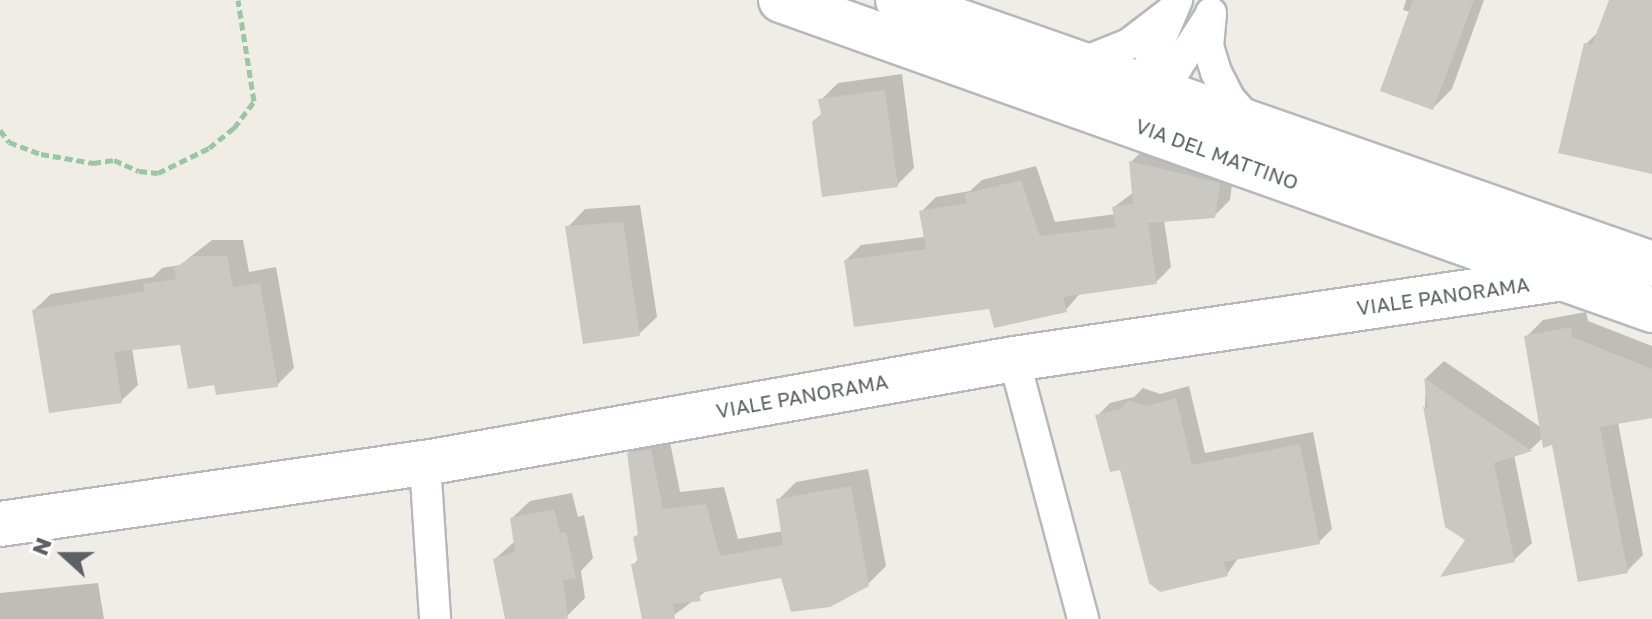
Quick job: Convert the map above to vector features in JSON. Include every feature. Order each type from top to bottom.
[{"type":"main road","name":"VIA DEL MATTINO","points":[[781,0],[1133,104],[1572,259],[1652,264]]},
{"type":"main road","name":"VIA DEL MATTINO","points":[[898,0],[1079,64],[1133,104],[1254,126],[1572,259],[1652,310]]},
{"type":"main road","name":"VIALE PANORAMA","points":[[0,524],[425,463],[1572,259]]},
{"type":"street","points":[[1133,104],[1175,5]]},
{"type":"street","points":[[1079,64],[1129,44],[1175,5]]},
{"type":"street","points":[[1133,104],[1177,67],[1214,7]]},
{"type":"street","points":[[1214,7],[1208,46],[1216,72],[1230,99],[1254,126]]},
{"type":"street","points":[[1014,359],[1083,619]]},
{"type":"street","points":[[425,463],[435,619]]},
{"type":"path","points":[[0,130],[9,142],[41,154],[93,163],[114,160],[139,171],[158,173],[209,148],[234,128],[254,101],[238,0]]},
{"type":"building","points":[[1413,0],[1474,0],[1433,110],[1380,91]]},
{"type":"building","points":[[1609,0],[1652,0],[1652,174],[1558,153],[1584,43],[1592,45]]},
{"type":"building","points":[[885,90],[898,187],[822,197],[812,122],[821,114],[818,99]]},
{"type":"building","points":[[1129,161],[1220,183],[1215,218],[1148,223],[1157,284],[1063,297],[1067,312],[994,328],[989,309],[854,327],[844,260],[926,249],[919,211],[967,203],[964,194],[1021,180],[1040,236],[1116,227],[1112,207],[1133,204]]},
{"type":"building","points":[[623,222],[640,336],[583,344],[565,226]]},
{"type":"building","points":[[194,256],[227,256],[233,287],[260,283],[278,387],[216,395],[214,385],[188,389],[180,345],[114,352],[122,403],[49,413],[32,310],[144,291],[143,284],[176,279],[174,268]]},
{"type":"building","points":[[1571,327],[1572,337],[1652,369],[1652,418],[1600,427],[1628,573],[1578,582],[1552,445],[1543,448],[1524,336]]},
{"type":"building","points":[[1424,378],[1532,451],[1494,463],[1515,562],[1440,577],[1465,540],[1445,527],[1423,406],[1428,409]]},
{"type":"building","points":[[1176,398],[1192,465],[1300,444],[1320,544],[1224,562],[1228,576],[1160,592],[1149,583],[1120,470],[1110,472],[1095,415],[1120,409],[1129,400],[1146,406]]},
{"type":"building","points":[[651,449],[663,509],[706,504],[720,556],[783,545],[776,499],[851,486],[869,586],[830,607],[791,612],[781,578],[699,593],[701,601],[673,604],[675,619],[642,619],[631,564],[638,563],[633,537],[638,535],[627,453]]},
{"type":"building","points":[[554,509],[560,533],[566,532],[576,578],[563,580],[568,619],[505,619],[493,559],[515,552],[510,518]]}]
